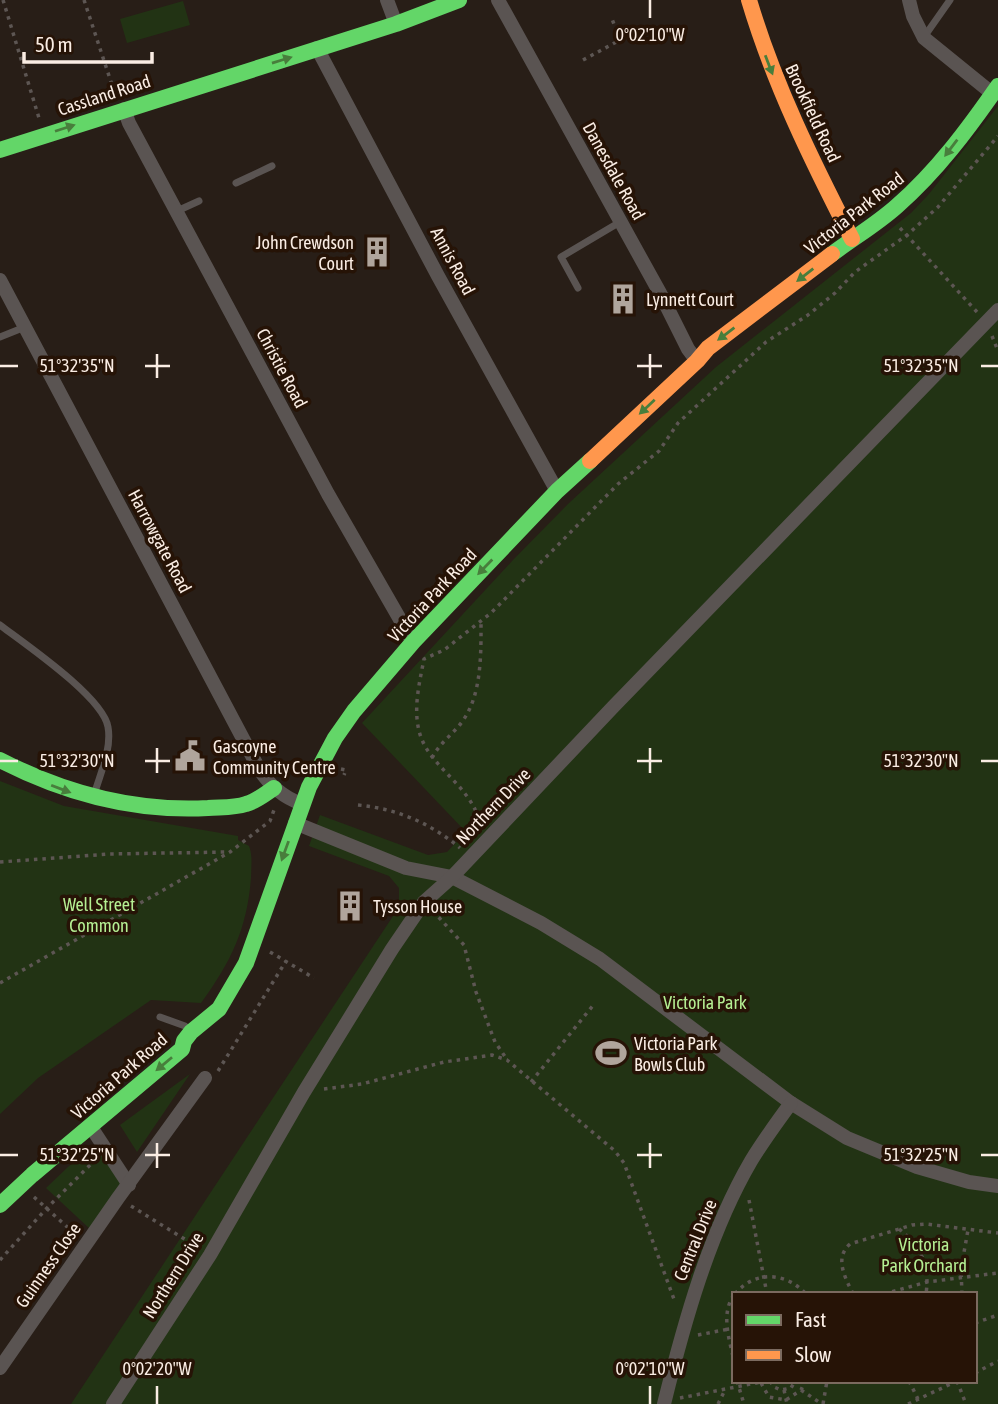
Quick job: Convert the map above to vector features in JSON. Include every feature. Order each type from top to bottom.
[{"type":"main road","name":"Cassland Road","points":[[0,150],[119,103],[317,48],[396,24],[459,0]]},
{"type":"main road","name":"Brookfield Road","points":[[749,0],[773,75],[852,239]]},
{"type":"main road","name":"Victoria Park Road","points":[[0,1205],[182,1049],[191,1032],[219,1009],[246,963],[302,804],[335,738],[413,642],[557,491],[708,348],[852,239],[876,225],[919,188],[995,90]]},
{"type":"main road","points":[[0,760],[44,782],[93,799],[139,806],[207,808],[246,804],[255,802],[263,793],[274,788]]},
{"type":"street","points":[[387,0],[396,24]]},
{"type":"street","name":"Danesdale Road","points":[[498,0],[697,361]]},
{"type":"street","points":[[909,0],[913,16],[924,38],[995,90]]},
{"type":"street","name":"Annis Road","points":[[317,48],[438,276],[557,491]]},
{"type":"street","name":"Christie Road","points":[[119,103],[328,494],[413,642]]},
{"type":"street","name":"Harrowgate Road","points":[[0,280],[265,779],[289,800],[302,804]]},
{"type":"street","name":"Northern Drive","points":[[113,1404],[210,1255],[304,1092],[424,902],[452,877],[622,697],[998,310]]},
{"type":"street","points":[[295,823],[406,868],[452,877],[485,892],[578,945],[819,1122],[876,1151],[927,1170],[998,1186]]},
{"type":"street","name":"Guinness Close","points":[[0,1368],[205,1078]]},
{"type":"street","name":"Central Drive","points":[[665,1404],[683,1333],[713,1244],[744,1175],[791,1103]]},
{"type":"street","points":[[91,1127],[129,1185]]},
{"type":"lane","points":[[924,38],[950,0]]},
{"type":"lane","points":[[236,183],[272,166]]},
{"type":"lane","points":[[177,212],[200,201]]},
{"type":"lane","points":[[578,288],[561,257],[620,222]]},
{"type":"lane","points":[[0,337],[24,327]]},
{"type":"lane","points":[[0,625],[66,676],[88,697],[106,720],[108,745],[93,799]]},
{"type":"lane","points":[[160,1017],[185,1026],[191,1032]]},
{"type":"path","points":[[3,0],[41,121]]},
{"type":"path","points":[[84,0],[114,91],[112,93],[119,103]]},
{"type":"path","points":[[583,60],[620,40],[612,19]]},
{"type":"path","points":[[484,843],[479,818],[462,787],[432,758],[422,740],[417,723],[417,699],[424,659],[444,650],[481,621],[618,484],[659,451],[678,423],[717,384],[766,342],[808,315],[855,272],[908,235],[939,207],[998,136]]},
{"type":"path","points":[[897,225],[986,322],[998,351]]},
{"type":"path","points":[[432,758],[438,747],[464,719],[474,696],[481,655],[481,621]]},
{"type":"path","points":[[0,983],[230,852],[270,821],[277,805]]},
{"type":"path","points":[[358,805],[393,810],[438,830],[455,844]]},
{"type":"path","points":[[0,862],[109,854],[230,852]]},
{"type":"path","points":[[424,902],[464,945],[473,985],[495,1042],[508,1060],[626,1162],[683,1333],[732,1328]]},
{"type":"path","points":[[265,950],[314,978]]},
{"type":"path","points":[[205,1078],[214,1077],[286,961]]},
{"type":"path","points":[[531,1082],[595,1003]]},
{"type":"path","points":[[304,1092],[362,1084],[444,1062],[492,1055],[508,1060]]},
{"type":"path","points":[[0,1260],[106,1149]]},
{"type":"path","points":[[744,1175],[767,1292]]},
{"type":"path","points":[[30,1193],[87,1243]]},
{"type":"path","points":[[118,1198],[210,1255]]},
{"type":"path","points":[[852,1292],[843,1272],[841,1259],[843,1250],[850,1244],[899,1228],[926,1224],[998,1233]]},
{"type":"path","points":[[899,1228],[921,1251],[925,1260],[926,1292]]},
{"type":"path","points":[[962,1292],[960,1276],[968,1229]]},
{"type":"path","points":[[891,1292],[960,1276],[998,1273]]},
{"type":"path","points":[[736,1292],[751,1280],[764,1276],[788,1279],[804,1292]]},
{"type":"path","points":[[732,1299],[727,1310],[732,1351]]},
{"type":"path","points":[[977,1322],[998,1315]]},
{"type":"path","points":[[977,1372],[998,1361]]},
{"type":"path","points":[[737,1383],[744,1404]]},
{"type":"path","points":[[665,1404],[678,1398],[759,1383]]},
{"type":"path","points":[[764,1383],[762,1388],[769,1397],[787,1402]]},
{"type":"path","points":[[766,1383],[784,1390],[791,1388],[794,1383]]},
{"type":"path","points":[[787,1402],[801,1390],[804,1383]]},
{"type":"path","points":[[801,1390],[822,1404],[827,1383]]},
{"type":"path","points":[[910,1383],[918,1399]]},
{"type":"path","points":[[908,1404],[953,1383]]},
{"type":"path","points":[[958,1383],[966,1404]]},
{"type":"path","points":[[718,1404],[726,1389]]},
{"type":"path","points":[[784,1390],[787,1402]]},
{"type":"path","points":[[764,1404],[769,1397]]},
{"type":"green space","points":[[183,1],[190,25],[127,43],[120,19]]},
{"type":"green space","name":"Victoria Park","points":[[998,106],[998,1404],[71,1404],[399,907],[399,888],[389,876],[309,846],[320,815],[428,855],[447,852],[466,832],[362,723],[568,504],[716,367],[911,213]]},
{"type":"green space","name":"Well Street Common","points":[[0,781],[64,806],[238,836],[238,840],[249,846],[251,878],[246,913],[236,944],[201,1003],[151,1000],[38,1078],[0,1114]]},
{"type":"green space","points":[[190,1074],[137,1152],[120,1125]]},
{"type":"green space","points":[[95,1145],[121,1184],[90,1229],[46,1188]]},
{"type":"traffic: fast","points":[[0,150],[396,24],[459,0]]},
{"type":"traffic: fast","points":[[832,254],[912,193],[951,149],[998,86]]},
{"type":"traffic: fast","points":[[0,1205],[182,1049],[191,1032],[219,1009],[246,963],[309,787],[335,738],[354,711],[413,642],[557,491],[590,461]]},
{"type":"traffic: fast","points":[[0,760],[75,791],[127,804],[154,807],[237,806],[254,801],[274,788]]},
{"type":"traffic: slow","points":[[749,0],[782,92],[852,239]]},
{"type":"traffic: slow","points":[[590,461],[708,348],[832,254]]},
{"type":"place","name":"John Crewdson Court","points":[[377,252]]},
{"type":"place","name":"Lynnett Court","points":[[623,299]]},
{"type":"place","name":"Gascoyne Community Centre","points":[[190,756]]},
{"type":"place","name":"Tysson House","points":[[350,906]]},
{"type":"place","name":"Victoria Park Bowls Club","points":[[611,1053]]},
{"type":"park label","name":"Victoria Park Orchard","points":[[924,1254]]}]
